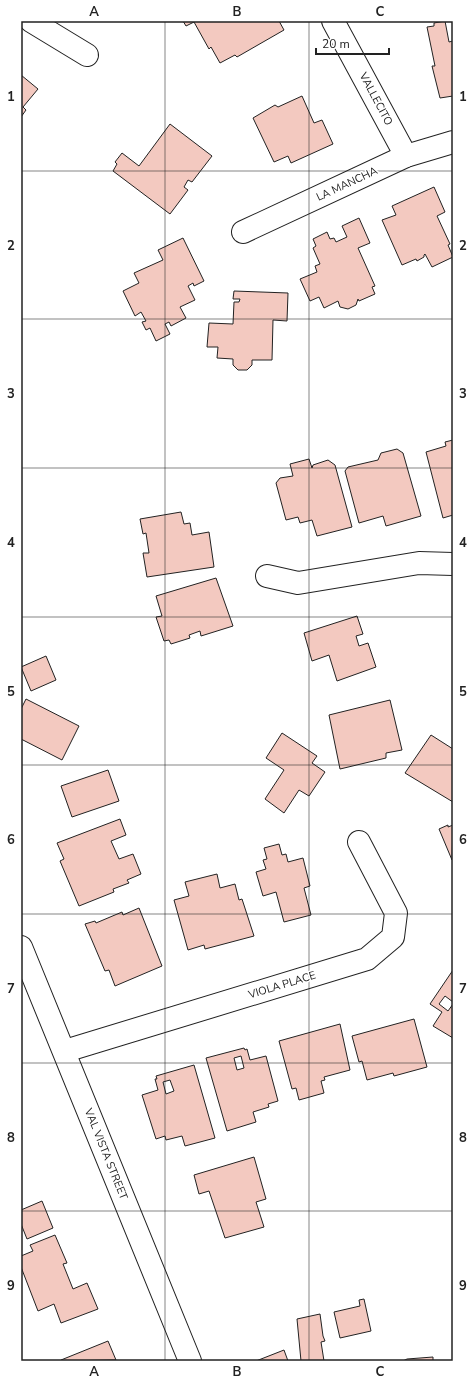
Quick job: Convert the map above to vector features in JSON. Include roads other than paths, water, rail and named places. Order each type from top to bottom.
[{"type":"street","points":[[31,21],[87,55]]},
{"type":"street","name":"VALLECITO","points":[[333,21],[406,156]]},
{"type":"street","name":"LA MANCHA","points":[[243,232],[406,156],[453,142]]},
{"type":"street","points":[[267,576],[298,583],[419,563],[453,564]]},
{"type":"street","name":"VIOLA PLACE","points":[[64,1051],[368,959],[393,937],[396,913],[360,842]]},
{"type":"street","name":"VAL VISTA STREET","points":[[21,947],[190,1361]]}]
